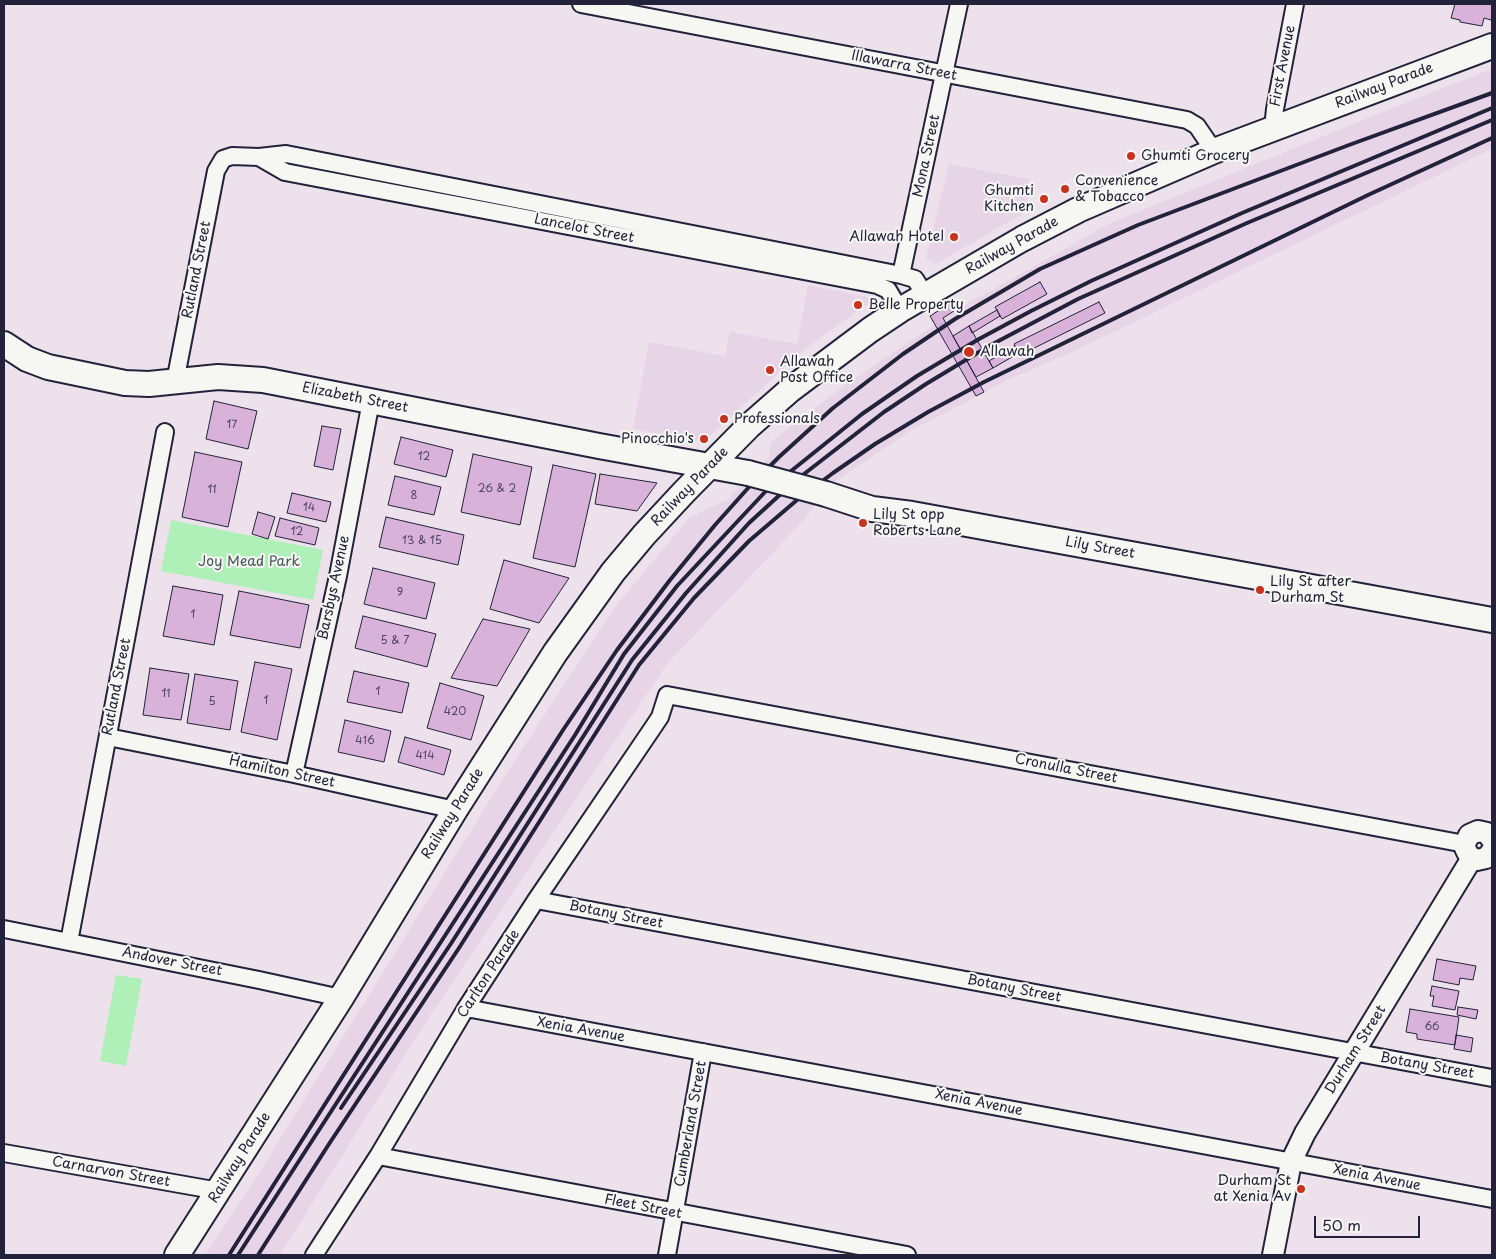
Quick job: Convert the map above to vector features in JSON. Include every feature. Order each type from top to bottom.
[{"type":"main road","name":"Railway Parade","points":[[177,1255],[341,998],[455,810],[555,652],[612,572],[644,535],[749,426],[790,390],[831,358],[894,300],[925,295],[1022,239],[1078,210],[1214,151],[1492,46]]},
{"type":"main road","name":"Elizabeth Street","points":[[4,344],[27,359],[48,367],[125,383],[149,384],[218,378],[263,380],[680,462],[710,465]]},
{"type":"main road","name":"Lily Street","points":[[710,465],[826,494],[872,509],[912,514],[1492,620]]},
{"type":"street","name":"Illawarra Street","points":[[581,4],[1186,120],[1197,126],[1214,151]]},
{"type":"street","name":"Mona Street","points":[[901,275],[959,4]]},
{"type":"street","name":"First Avenue","points":[[1273,128],[1295,4]]},
{"type":"street","name":"Lancelot Street","points":[[222,159],[240,155],[259,158],[286,154],[901,275]]},
{"type":"street","name":"Lancelot Street","points":[[259,158],[285,172],[884,287],[894,300]]},
{"type":"street","name":"Rutland Street","points":[[175,382],[216,170],[222,159]]},
{"type":"street","points":[[894,300],[893,281],[901,275],[915,279],[925,295]]},
{"type":"street","name":"Barsbys Avenue","points":[[294,774],[338,576],[371,401]]},
{"type":"street","name":"Rutland Street","points":[[68,942],[165,432]]},
{"type":"street","name":"Cronulla Street","points":[[667,694],[1468,851]]},
{"type":"street","name":"Carlton Parade","points":[[314,1255],[378,1156],[466,1008],[536,900],[654,726],[660,716],[667,694]]},
{"type":"street","name":"Hamilton Street","points":[[108,737],[294,774],[455,810]]},
{"type":"street","points":[[1468,851],[1481,860],[1490,855],[1491,837]]},
{"type":"street","name":"Durham Street","points":[[1273,1255],[1292,1162],[1305,1133],[1354,1053],[1468,851]]},
{"type":"street","name":"Botany Street","points":[[536,900],[1492,1078]]},
{"type":"street","name":"Andover Street","points":[[4,929],[341,998]]},
{"type":"street","name":"Xenia Avenue","points":[[466,1008],[1492,1199]]},
{"type":"street","name":"Cumberland Street","points":[[667,1255],[703,1052]]},
{"type":"street","name":"Carnarvon Street","points":[[4,1153],[219,1191]]},
{"type":"street","name":"Fleet Street","points":[[378,1156],[907,1255]]},
{"type":"shaded area","points":[[1492,69],[1492,149],[1068,354],[1010,379],[912,430],[833,483],[799,525],[667,664],[427,1020],[280,1255],[205,1255],[257,1176],[504,777],[615,607],[690,517],[727,500],[768,459],[772,441],[852,380],[958,309],[1111,223]]},
{"type":"shaded area","points":[[949,164],[1029,179],[1027,211],[936,264],[926,258]]},
{"type":"shaded area","points":[[808,285],[869,297],[870,302],[805,349],[703,442],[633,429],[649,342],[725,356],[730,332],[797,344]]},
{"type":"green space","name":"Joy Mead Park","points":[[171,520],[323,550],[313,600],[161,571]]},
{"type":"green space","points":[[116,975],[142,979],[126,1066],[100,1061]]},
{"type":"building","points":[[1455,4],[1492,4],[1491,20],[1484,18],[1482,26],[1460,22],[1460,20],[1451,18]]},
{"type":"building","points":[[1040,282],[1047,294],[1002,319],[995,307]]},
{"type":"building","points":[[1099,302],[1105,313],[1020,355],[1014,344]]},
{"type":"building","points":[[949,304],[954,311],[943,318],[984,392],[976,396],[930,316]]},
{"type":"building","points":[[997,310],[1000,316],[972,333],[969,326]]},
{"type":"building","points":[[969,326],[993,368],[976,377],[953,336]]},
{"type":"building","points":[[1015,346],[1019,353],[993,368],[989,361]]},
{"type":"building","points":[[214,401],[257,411],[248,449],[206,439]]},
{"type":"building","points":[[322,426],[341,429],[333,470],[314,466]]},
{"type":"building","points":[[401,437],[453,450],[446,477],[394,464]]},
{"type":"building","points":[[195,452],[242,462],[228,527],[182,517]]},
{"type":"building","points":[[473,454],[532,467],[520,525],[461,512]]},
{"type":"building","points":[[553,465],[596,474],[575,567],[533,558]]},
{"type":"building","points":[[600,474],[657,483],[637,511],[595,504]]},
{"type":"building","points":[[395,476],[441,487],[434,515],[388,505]]},
{"type":"building","points":[[292,493],[331,502],[326,522],[287,513]]},
{"type":"building","points":[[258,512],[275,517],[268,539],[252,534]]},
{"type":"building","points":[[386,517],[464,535],[458,565],[379,547]]},
{"type":"building","points":[[280,518],[319,528],[315,545],[275,536]]},
{"type":"building","points":[[504,560],[569,578],[539,623],[490,609]]},
{"type":"building","points":[[373,568],[435,583],[426,619],[364,604]]},
{"type":"building","points":[[173,586],[223,595],[214,645],[163,636]]},
{"type":"building","points":[[239,591],[309,605],[300,648],[230,635]]},
{"type":"building","points":[[363,616],[436,634],[427,667],[355,648]]},
{"type":"building","points":[[483,619],[530,629],[497,686],[451,678]]},
{"type":"building","points":[[255,662],[292,669],[277,740],[241,732]]},
{"type":"building","points":[[150,668],[189,674],[181,720],[143,715]]},
{"type":"building","points":[[354,671],[409,683],[402,713],[347,702]]},
{"type":"building","points":[[195,674],[238,681],[230,730],[187,723]]},
{"type":"building","points":[[440,683],[484,696],[471,740],[427,728]]},
{"type":"building","points":[[345,720],[391,731],[384,762],[338,752]]},
{"type":"building","points":[[405,737],[451,750],[444,775],[398,762]]},
{"type":"building","points":[[1437,959],[1476,966],[1473,980],[1460,978],[1459,985],[1433,980]]},
{"type":"building","points":[[1432,986],[1459,991],[1455,1010],[1432,1006],[1434,996],[1430,996]]},
{"type":"building","points":[[1458,1007],[1478,1010],[1476,1019],[1457,1015]]},
{"type":"building","points":[[1410,1009],[1459,1017],[1455,1045],[1417,1039],[1417,1034],[1406,1032]]},
{"type":"building","points":[[1456,1035],[1473,1038],[1471,1052],[1454,1049]]},
{"type":"railway","points":[[229,1255],[563,730],[617,650],[715,525],[779,457],[833,408],[903,354],[955,319],[1040,269],[1138,225],[1492,93]]},
{"type":"railway","points":[[238,1255],[575,735],[624,654],[677,586],[765,492],[862,414],[917,376],[1031,311],[1091,281],[1242,213],[1492,108]]},
{"type":"railway","points":[[341,1108],[452,942],[632,660],[686,593],[749,523],[795,481],[884,412],[926,384],[989,346],[1078,299],[1247,223],[1492,120]]},
{"type":"railway","points":[[258,1255],[459,948],[639,665],[694,598],[749,541],[797,500],[833,473],[875,444],[928,412],[984,382],[1368,195],[1492,138]]},
{"type":"place","name":"Ghumti Grocery","points":[[1131,156]]},
{"type":"place","name":"Convenience & Tobacco","points":[[1065,189]]},
{"type":"place","name":"Ghumti Kitchen","points":[[1044,199]]},
{"type":"place","name":"Allawah Hotel","points":[[954,237]]},
{"type":"place","name":"Belle Property","points":[[858,305]]},
{"type":"place","name":"Allawah","points":[[969,352]]},
{"type":"place","name":"Allawah Post Office","points":[[770,370]]},
{"type":"place","name":"Professionals","points":[[724,419]]},
{"type":"place","name":"Pinocchio's","points":[[704,439]]},
{"type":"place","name":"Lily St opp Roberts Lane","points":[[863,523]]},
{"type":"place","name":"Lily St after Durham St","points":[[1260,590]]},
{"type":"place","name":"Durham St at Xenia Av","points":[[1301,1189]]}]
